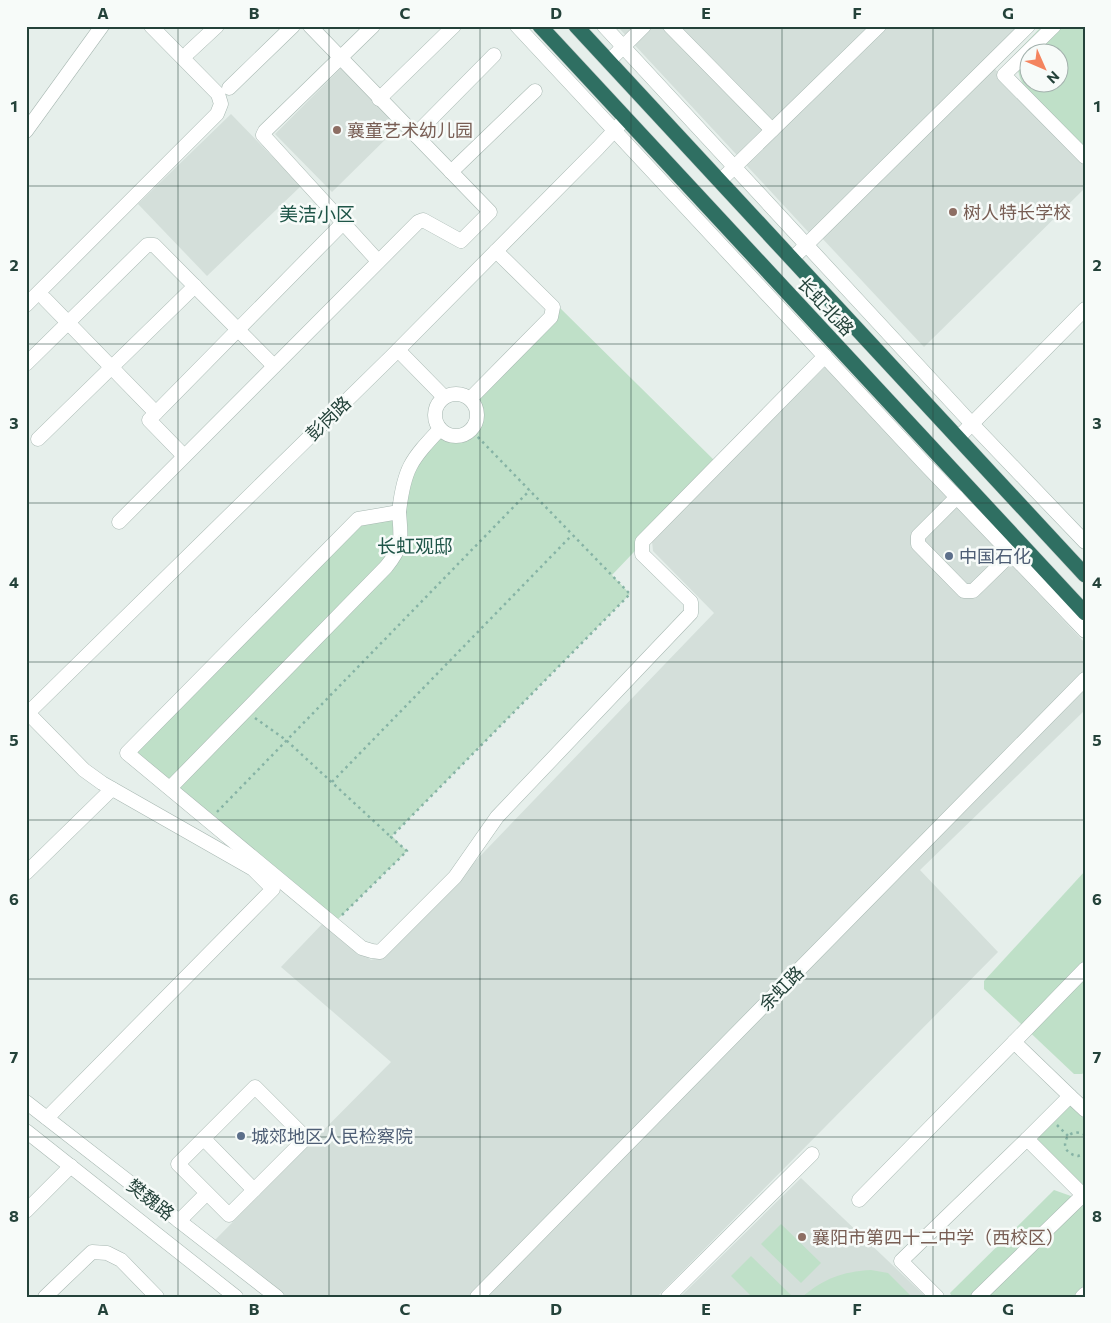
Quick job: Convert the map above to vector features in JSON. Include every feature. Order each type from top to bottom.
[{"type":"highway","name":"长虹北路","points":[[540,26],[1085,613]]},
{"type":"highway","name":"长虹北路","points":[[576,26],[1085,575]]},
{"type":"street","points":[[26,132],[102,26]]},
{"type":"street","points":[[26,304],[217,114],[221,104],[218,94],[151,26]]},
{"type":"street","points":[[189,52],[217,26]]},
{"type":"street","points":[[229,88],[293,26]]},
{"type":"street","points":[[119,522],[418,222],[423,220],[461,241],[490,212],[310,26]]},
{"type":"street","points":[[373,26],[265,130],[264,135],[265,139],[378,261]]},
{"type":"street","points":[[380,99],[454,26]]},
{"type":"street","points":[[517,26],[824,356],[1085,631]]},
{"type":"street","points":[[604,26],[805,245],[1085,542]]},
{"type":"street","points":[[609,61],[644,26]]},
{"type":"street","points":[[670,26],[772,130]]},
{"type":"street","points":[[720,181],[879,26]]},
{"type":"street","points":[[792,258],[1028,26]]},
{"type":"street","points":[[1054,26],[1004,75],[1085,157]]},
{"type":"street","points":[[415,135],[494,55]]},
{"type":"street","points":[[451,172],[535,91]]},
{"type":"street","name":"彭岗路","points":[[27,714],[396,352],[626,118]]},
{"type":"street","points":[[184,456],[149,420],[343,223]]},
{"type":"street","points":[[26,364],[147,245],[154,245],[274,366]]},
{"type":"street","points":[[470,398],[550,317],[553,307],[496,251]]},
{"type":"street","points":[[38,439],[195,286]]},
{"type":"street","points":[[45,299],[156,413]]},
{"type":"street","points":[[958,438],[1085,309]]},
{"type":"street","points":[[396,352],[441,399]]},
{"type":"street","points":[[399,512],[358,519],[127,753],[362,948],[380,952],[455,878],[497,817],[691,613],[691,602],[642,554],[642,542],[824,356]]},
{"type":"street","points":[[458,393],[470,398],[478,411],[476,424],[471,430],[459,436],[452,436],[440,429],[434,416],[441,399],[450,394],[458,393]]},
{"type":"street","points":[[170,788],[397,554],[402,540],[399,512],[401,490],[406,474],[414,457],[440,429]]},
{"type":"street","points":[[957,497],[918,536],[918,544],[964,591],[973,591],[1012,554]]},
{"type":"street","name":"余虹路","points":[[477,1297],[1085,680]]},
{"type":"street","points":[[27,714],[84,770],[112,789],[253,869],[273,890],[47,1118]]},
{"type":"street","points":[[26,873],[112,789]]},
{"type":"street","points":[[859,1200],[1085,969]]},
{"type":"street","points":[[1014,1042],[1085,1110]]},
{"type":"street","points":[[255,1087],[306,1138],[254,1190],[229,1215],[178,1164],[255,1087]]},
{"type":"street","points":[[937,1297],[901,1261],[1070,1096]]},
{"type":"street","name":"樊魏路","points":[[26,1102],[277,1297]]},
{"type":"street","name":"樊魏路","points":[[26,1131],[234,1296]]},
{"type":"street","points":[[204,1139],[254,1190]]},
{"type":"street","points":[[978,1297],[1084,1195],[1027,1139]]},
{"type":"street","points":[[668,1297],[812,1154]]},
{"type":"street","points":[[26,1211],[71,1166]]},
{"type":"street","points":[[180,1221],[207,1193]]},
{"type":"street","points":[[45,1297],[92,1252],[107,1253],[121,1260],[157,1297]]},
{"type":"path","points":[[391,837],[630,594],[471,430]]},
{"type":"path","points":[[208,821],[530,490]]},
{"type":"path","points":[[332,782],[572,534]]},
{"type":"path","points":[[246,711],[286,740],[407,851],[333,924]]},
{"type":"path","points":[[1084,1134],[1079,1132],[1071,1133],[1065,1143],[1070,1154],[1078,1156],[1085,1153]]},
{"type":"shaded area","points":[[617,26],[1028,26],[813,237]]},
{"type":"shaded area","name":"襄童艺术幼儿园","points":[[342,67],[400,125],[332,192],[275,134]]},
{"type":"shaded area","name":"树人特长学校","points":[[994,68],[1085,164],[1085,188],[924,347],[820,236]]},
{"type":"shaded area","points":[[231,114],[301,186],[207,276],[138,204]]},
{"type":"shaded area","points":[[825,367],[1085,643],[1085,710],[920,870],[998,952],[657,1297],[282,1297],[213,1242],[391,1062],[281,967],[324,922],[371,960],[384,956],[714,613],[653,551],[652,541]]},
{"type":"shaded area","name":"襄阳市第四十二中学（西校区）","points":[[801,1178],[926,1297],[680,1297]]},
{"type":"green space","points":[[1042,26],[1085,26],[1085,152],[1027,92],[1068,92],[1068,42],[1027,42]]},
{"type":"green space","points":[[1018,51],[1018,70],[1014,55]]},
{"type":"green space","points":[[558,306],[718,464],[612,575],[630,594],[392,836],[407,851],[333,924],[127,753],[358,519],[399,512],[406,475],[445,433],[462,435],[473,427],[477,414],[476,406],[471,398]]},
{"type":"green space","points":[[1085,871],[1085,1072],[1074,1074],[984,989],[984,981]]},
{"type":"green space","points":[[1070,1096],[1085,1110],[1085,1193],[1027,1139]]},
{"type":"green space","points":[[1054,1190],[1085,1201],[1085,1297],[952,1297],[950,1293]]},
{"type":"green space","points":[[781,1224],[821,1263],[801,1283],[761,1244]]},
{"type":"green space","points":[[751,1256],[791,1295],[789,1297],[752,1297],[731,1276]]},
{"type":"green space","points":[[871,1270],[888,1273],[912,1297],[802,1297],[818,1285],[834,1277],[851,1272]]},
{"type":"place","name":"襄童艺术幼儿园","points":[[337,130]]},
{"type":"place","name":"树人特长学校","points":[[953,212]]},
{"type":"place","name":"中国石化","points":[[949,556]]},
{"type":"place","name":"城郊地区人民检察院","points":[[241,1136]]},
{"type":"place","name":"襄阳市第四十二中学（西校区）","points":[[802,1237]]},
{"type":"district","name":"美洁小区","points":[[317,213]]},
{"type":"district","name":"长虹观邸","points":[[415,545]]}]
